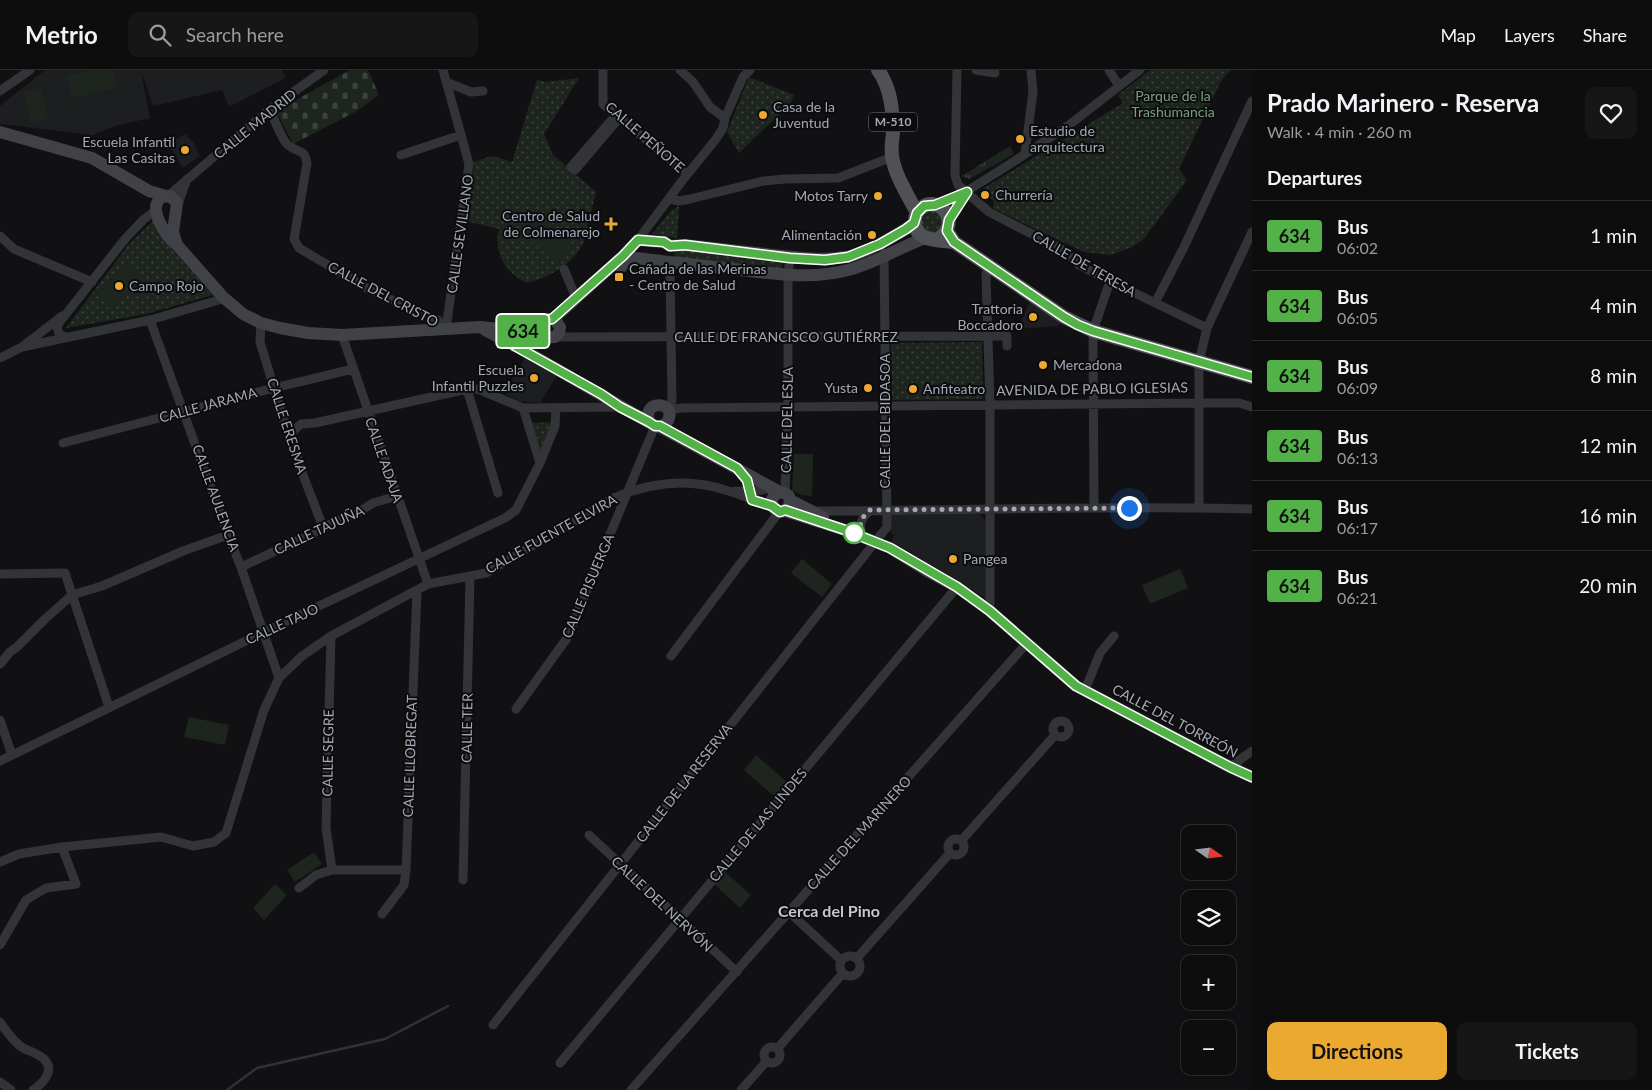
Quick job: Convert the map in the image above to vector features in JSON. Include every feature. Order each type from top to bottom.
[{"type":"main road","name":"M-510","points":[[881,72],[888,90],[892,109],[892,156],[916,218],[918,232],[942,234],[1064,317],[1093,331],[1250,377]]},
{"type":"main road","name":"M-510","points":[[898,175],[916,197],[945,210],[942,234]]},
{"type":"main road","points":[[916,218],[924,206],[932,205]]},
{"type":"street","points":[[0,91],[30,70]]},
{"type":"street","name":"CALLE MADRID","points":[[167,196],[270,109],[324,70]]},
{"type":"street","name":"CALLE SEVILLANO","points":[[443,70],[469,164],[446,329]]},
{"type":"street","name":"CALLE PEÑOTE","points":[[603,70],[603,104],[687,174]]},
{"type":"street","points":[[680,70],[693,82],[710,107],[725,118]]},
{"type":"street","points":[[556,322],[576,298],[637,241],[716,139],[723,128],[725,118],[742,77],[750,70]]},
{"type":"street","name":"CALLE DE TERESA","points":[[956,70],[955,175],[958,186],[989,212],[1065,251],[1079,265],[1206,328]]},
{"type":"street","points":[[976,70],[995,73]]},
{"type":"street","points":[[1025,153],[1033,92],[1031,70]]},
{"type":"street","points":[[1109,70],[1119,86]]},
{"type":"street","points":[[932,205],[967,192],[1069,124],[1140,70]]},
{"type":"street","points":[[446,82],[471,92],[483,91]]},
{"type":"street","points":[[1155,303],[1184,247],[1252,101]]},
{"type":"street","name":"CALLE DEL CRISTO","points":[[270,109],[286,144],[306,155],[307,163],[294,239],[299,248],[372,291],[438,320],[446,329]]},
{"type":"street","points":[[618,116],[575,170],[571,167],[618,116]]},
{"type":"street","points":[[0,132],[92,158],[149,191],[167,196],[176,201],[176,213],[170,220],[164,220],[156,210]]},
{"type":"street","points":[[401,155],[461,135]]},
{"type":"street","points":[[670,198],[679,201],[690,199],[763,181],[838,178],[892,156]]},
{"type":"street","points":[[177,245],[173,232],[176,213],[187,179]]},
{"type":"street","points":[[149,191],[155,199],[156,210],[164,230],[172,241],[223,298],[243,314],[261,323],[308,333],[342,335],[480,327],[521,340],[550,338],[559,333],[556,322]]},
{"type":"street","points":[[556,322],[627,261],[636,258],[788,275],[824,275],[849,270],[884,257],[911,243],[942,234],[967,192]]},
{"type":"street","points":[[66,337],[57,330],[69,310],[125,239],[143,220],[156,210],[159,199],[167,196]]},
{"type":"street","points":[[637,241],[664,242],[670,246],[685,245],[790,258],[825,260],[848,257],[880,244],[916,218]]},
{"type":"street","points":[[1198,507],[1199,362],[1206,328],[1252,232]]},
{"type":"street","points":[[0,236],[14,249],[92,282]]},
{"type":"street","points":[[636,258],[632,252],[637,241]]},
{"type":"street","name":"CALLE DEL BIDASOA","points":[[880,244],[884,257],[886,510]]},
{"type":"street","points":[[655,425],[648,412],[665,410],[672,401],[672,338],[670,270],[668,261],[671,253],[670,246]]},
{"type":"street","name":"CALLE DEL ESLA","points":[[781,500],[788,406],[788,275],[790,258]]},
{"type":"street","points":[[990,266],[986,274],[990,405],[990,611]]},
{"type":"street","points":[[564,269],[576,298]]},
{"type":"street","points":[[1094,508],[1093,331],[1110,281]]},
{"type":"street","points":[[22,347],[150,320],[223,298]]},
{"type":"street","points":[[0,358],[22,347],[69,310]]},
{"type":"street","points":[[521,340],[547,319],[556,322]]},
{"type":"street","name":"CALLE AULENCIA","points":[[150,320],[228,535],[242,567],[280,678]]},
{"type":"street","name":"CALLE ERESMA","points":[[261,323],[260,342],[286,427],[323,527]]},
{"type":"street","points":[[540,324],[541,334],[550,338]]},
{"type":"street","name":"CALLE ADAJA","points":[[342,335],[428,584]]},
{"type":"street","name":"CALLE DE FRANCISCO GUTIÉRREZ","points":[[550,338],[1007,336],[1008,346]]},
{"type":"street","points":[[521,340],[534,356],[620,407],[737,468],[781,500],[845,530],[875,542],[886,527],[886,510]]},
{"type":"street","name":"CALLE JARAMA","points":[[63,443],[274,388],[353,370]]},
{"type":"street","points":[[467,389],[498,493]]},
{"type":"street","name":"AVENIDA DE PABLO IGLESIAS","points":[[290,434],[301,424],[315,423],[467,389],[478,389],[523,408],[620,407],[665,410],[680,408],[788,406],[1198,403],[1239,403],[1249,406]]},
{"type":"street","points":[[523,408],[540,463]]},
{"type":"street","name":"CALLE TAJO","points":[[0,761],[264,632],[505,518],[516,510],[540,463],[555,426],[556,408]]},
{"type":"street","points":[[655,425],[668,421],[665,410]]},
{"type":"street","points":[[665,410],[674,428],[682,438]]},
{"type":"street","name":"CALLE PISUERGA","points":[[516,709],[567,638],[655,425]]},
{"type":"street","points":[[737,468],[747,480],[751,496],[781,500],[814,511],[845,530]]},
{"type":"street","name":"CALLE FUENTE ELVIRA","points":[[62,847],[161,837],[193,846],[214,842],[226,834],[264,710],[280,678],[302,656],[330,636],[428,584],[486,573],[614,498],[657,485],[699,484],[751,496],[781,500]]},
{"type":"street","name":"CALLE TAJUÑA","points":[[242,567],[323,527],[354,515],[374,504],[397,496]]},
{"type":"street","points":[[671,656],[781,500]]},
{"type":"street","points":[[814,511],[1198,507],[1252,509]]},
{"type":"street","points":[[860,536],[862,518],[870,510]]},
{"type":"street","points":[[884,532],[890,548]]},
{"type":"street","points":[[0,664],[10,652],[72,595],[102,586],[183,551],[228,535]]},
{"type":"street","name":"CALLE DEL TORREÓN","points":[[875,542],[890,548],[957,587],[990,611],[1076,686],[1252,777]]},
{"type":"street","name":"CALLE DE LA RESERVA","points":[[493,1025],[875,542]]},
{"type":"street","points":[[0,574],[64,573],[110,707]]},
{"type":"street","name":"CALLE TER","points":[[463,880],[470,576]]},
{"type":"street","name":"CALLE DE LAS LINDES","points":[[560,1063],[957,587]]},
{"type":"street","name":"CALLE LLOBREGAT","points":[[382,914],[404,885],[406,870],[417,591]]},
{"type":"street","name":"CALLE SEGRE","points":[[330,636],[326,828],[332,870]]},
{"type":"street","points":[[1085,690],[1100,653],[1114,636]]},
{"type":"street","name":"CALLE DEL MARINERO","points":[[631,1090],[1027,643]]},
{"type":"street","points":[[0,720],[12,755]]},
{"type":"street","points":[[857,958],[950,853],[956,855],[962,852],[964,846],[961,841],[1055,735]]},
{"type":"street","points":[[1230,767],[1252,751]]},
{"type":"street","name":"CALLE DEL NERVÓN","points":[[589,835],[736,972]]},
{"type":"street","points":[[0,862],[19,854],[62,847],[76,884],[46,888],[26,900],[0,945]]},
{"type":"street","points":[[299,888],[316,875],[332,870],[406,870]]},
{"type":"street","points":[[789,912],[842,960]]},
{"type":"street","points":[[847,956],[857,958],[860,964],[856,974],[850,976],[843,974],[840,967],[842,960],[847,956]]},
{"type":"street","points":[[741,1090],[767,1061],[764,1055],[766,1050],[772,1047],[777,1049],[843,974]]},
{"type":"street","points":[[0,1022],[11,1037],[22,1047],[44,1059],[49,1066],[43,1084],[33,1090]]},
{"type":"street","points":[[0,1082],[11,1090]]},
{"type":"shaded area","points":[[45,70],[141,70],[150,118],[115,126],[91,136],[0,124],[0,106]]},
{"type":"shaded area","points":[[141,70],[282,70],[286,78],[229,107],[222,90],[153,106]]},
{"type":"shaded area","name":"Escuela Infantil Las Casitas","points":[[185,134],[194,143],[200,156],[183,168],[168,144]]},
{"type":"shaded area","points":[[1030,301],[1060,321],[1059,326],[1018,329]]},
{"type":"shaded area","name":"Escuela Infantil Puzzles","points":[[526,356],[557,375],[540,403],[519,401],[505,394]]},
{"type":"shaded area","name":"Pangea","points":[[979,514],[985,520],[985,598],[891,541],[895,535],[891,533],[891,515]]},
{"type":"green space","points":[[91,70],[113,70],[117,88],[72,98],[67,75]]},
{"type":"green space","points":[[350,70],[368,70],[379,95],[357,111],[293,144],[276,111]]},
{"type":"green space","name":"Parque de la Trashumancia","points":[[1150,70],[1231,70],[1222,79],[1179,169],[1187,180],[1144,239],[1130,248],[1110,255],[1084,252],[993,208],[994,201],[988,197],[986,191],[983,192],[984,188],[1123,103],[1118,95]]},
{"type":"green space","points":[[749,77],[794,95],[791,103],[739,153],[727,132]]},
{"type":"green space","points":[[579,78],[544,134],[553,155],[596,192],[583,244],[566,264],[552,274],[527,283],[513,274],[503,261],[498,246],[499,229],[466,221],[473,162],[492,156],[512,162],[537,80],[545,82]]},
{"type":"green space","points":[[41,88],[48,119],[31,123],[24,91]]},
{"type":"green space","points":[[1010,146],[1014,154],[969,179],[962,176]]},
{"type":"green space","points":[[679,206],[677,238],[652,234],[671,211]]},
{"type":"green space","points":[[931,210],[942,214],[943,227],[933,234],[923,230],[921,216]]},
{"type":"green space","points":[[534,211],[572,243],[556,263],[517,230]]},
{"type":"green space","points":[[152,222],[155,223],[174,252],[213,295],[146,314],[66,328],[129,244]]},
{"type":"green space","points":[[677,249],[783,262],[782,269],[675,257],[674,254]]},
{"type":"green space","name":"Campo Rojo","points":[[130,265],[142,282],[108,308],[96,291]]},
{"type":"green space","points":[[982,342],[983,399],[892,400],[891,343]]},
{"type":"green space","points":[[552,422],[541,449],[532,423]]},
{"type":"green space","points":[[794,454],[813,454],[812,496],[801,495],[792,490]]},
{"type":"green space","points":[[802,559],[832,584],[822,597],[791,573]]},
{"type":"green space","points":[[1180,569],[1188,588],[1150,604],[1142,585]]},
{"type":"green space","points":[[189,717],[229,725],[225,745],[184,737]]},
{"type":"green space","points":[[756,755],[788,783],[775,797],[744,770]]},
{"type":"green space","points":[[314,852],[322,864],[295,882],[287,870]]},
{"type":"green space","points":[[725,872],[751,895],[740,908],[714,884]]},
{"type":"green space","points":[[275,884],[287,895],[264,920],[253,908]]},
{"type":"waterway","points":[[227,1090],[257,1068],[385,1039],[448,1006]]},
{"type":"bus line","name":"634","points":[[1252,377],[1093,331],[1064,317],[954,242],[947,231],[949,220],[967,192],[935,205],[924,206],[917,213],[914,223],[906,229],[880,244],[848,257],[825,260],[790,258],[685,245],[670,246],[664,242],[638,240],[623,256],[552,319],[544,320],[525,333],[516,331],[511,338],[515,346],[601,394],[620,407],[657,427],[660,426],[737,468],[747,480],[752,500],[772,506],[780,512],[785,510],[845,530],[890,548],[957,587],[990,611],[1076,686],[1252,777]]},
{"type":"place","name":"Casa de la Juventud","points":[[763,115]]},
{"type":"place","name":"Estudio de arquitectura","points":[[1020,139]]},
{"type":"place","name":"Escuela Infantil Las Casitas","points":[[185,150]]},
{"type":"place","name":"Churrería","points":[[985,195]]},
{"type":"place","name":"Motos Tarry","points":[[878,196]]},
{"type":"place","name":"Centro de Salud de Colmenarejo","points":[[611,224]]},
{"type":"place","name":"Alimentación","points":[[872,235]]},
{"type":"place","name":"Cañada de las Merinas - Centro de Salud","points":[[619,277]]},
{"type":"place","name":"Campo Rojo","points":[[119,286]]},
{"type":"place","name":"Trattoria Boccadoro","points":[[1033,317]]},
{"type":"place","name":"Mercadona","points":[[1043,365]]},
{"type":"place","name":"Escuela Infantil Puzzles","points":[[534,378]]},
{"type":"place","name":"Yusta","points":[[868,388]]},
{"type":"place","name":"Anfiteatro","points":[[913,389]]},
{"type":"place","name":"Pangea","points":[[953,559]]},
{"type":"district","name":"Cerca del Pino","points":[[829,911]]},
{"type":"route","points":[[854,533],[860,536],[862,518],[870,510],[1129,508]]}]
